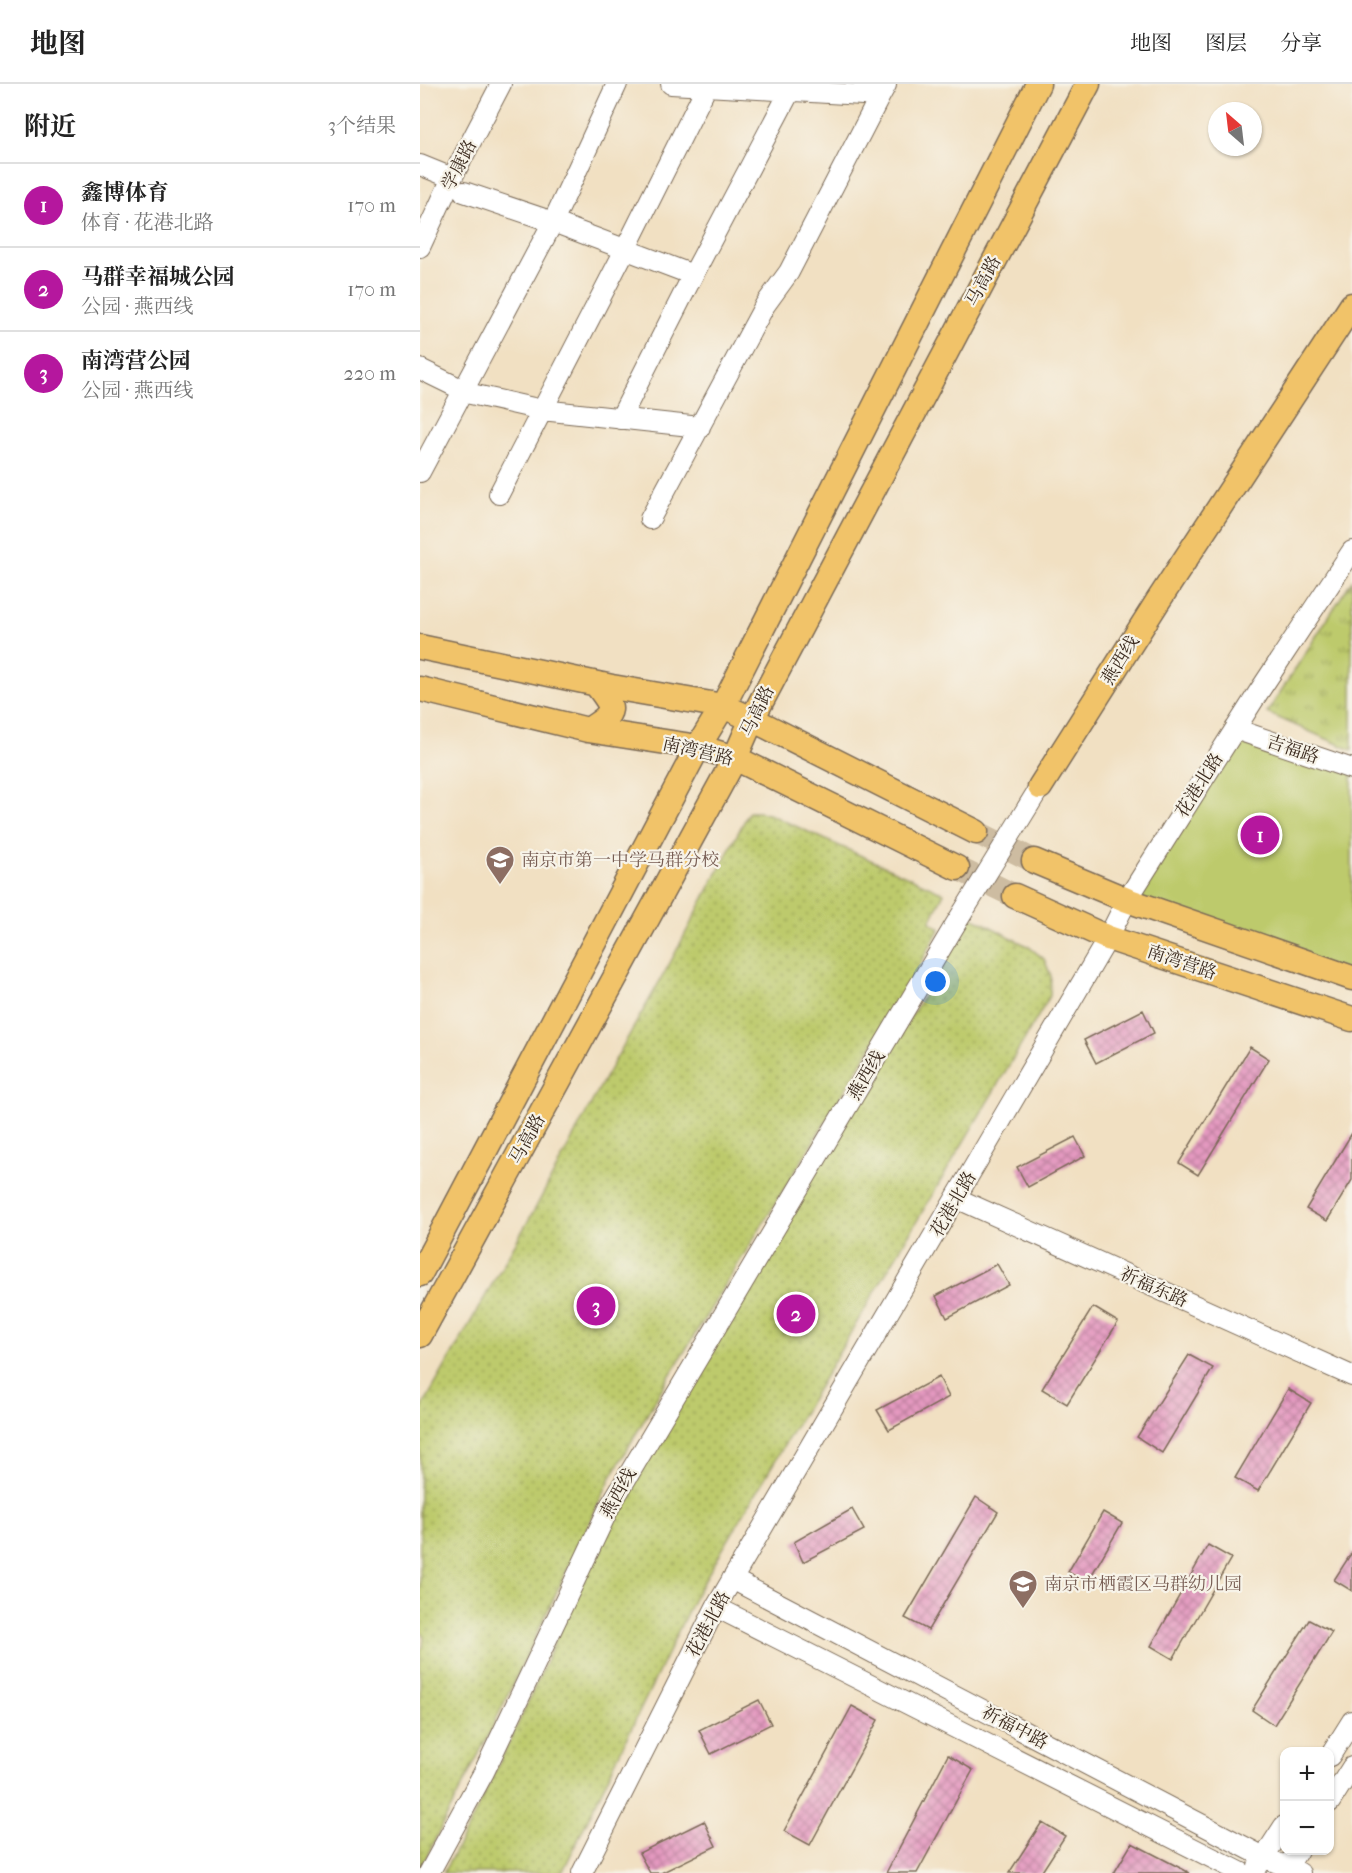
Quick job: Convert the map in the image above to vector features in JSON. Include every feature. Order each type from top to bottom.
[{"type":"main road","name":"马高路","points":[[420,1274],[698,747],[723,706],[1038,84]]},
{"type":"main road","name":"马高路","points":[[420,1335],[735,758],[752,719],[1088,84]]},
{"type":"main road","name":"燕西线","points":[[1040,787],[1158,601],[1352,305]]},
{"type":"main road","points":[[420,647],[596,684],[723,706],[976,832]]},
{"type":"main road","points":[[588,730],[602,722],[611,709],[608,700],[596,684]]},
{"type":"main road","name":"南湾营路","points":[[420,689],[588,730],[698,747],[735,758],[957,868]]},
{"type":"main road","points":[[1034,861],[1127,900],[1352,978]]},
{"type":"main road","name":"南湾营路","points":[[1015,896],[1108,938],[1352,1019]]},
{"type":"street","name":"学康路","points":[[420,247],[458,185],[501,84]]},
{"type":"street","points":[[420,472],[553,222],[617,84]]},
{"type":"street","points":[[650,519],[765,305],[789,272],[884,90],[671,84]]},
{"type":"street","points":[[499,494],[707,86]]},
{"type":"street","points":[[620,419],[784,88]]},
{"type":"street","points":[[420,165],[458,185],[693,275]]},
{"type":"street","points":[[420,369],[471,394],[542,410],[700,427]]},
{"type":"street","name":"花港北路","points":[[582,1873],[716,1606],[1108,938],[1127,900],[1234,729],[1352,551]]},
{"type":"street","name":"吉福路","points":[[1234,729],[1352,769]]},
{"type":"street","name":"燕西线","points":[[429,1873],[484,1772],[610,1506],[955,925],[1040,787]]},
{"type":"street","name":"祈福东路","points":[[956,1198],[1352,1376]]},
{"type":"street","name":"祈福中路","points":[[732,1579],[1259,1865],[1292,1866]]},
{"type":"street","name":"祈福中路","points":[[716,1606],[1242,1873]]},
{"type":"street","points":[[1334,1748],[1352,1721]]},
{"type":"street","points":[[1330,1801],[1352,1767]]},
{"type":"street","points":[[1259,1865],[1280,1832]]},
{"type":"green space","points":[[1352,580],[1352,750],[1267,713]]},
{"type":"green space","points":[[1235,729],[1352,769],[1352,978],[1127,900]]},
{"type":"green space","points":[[749,812],[771,815],[944,893],[930,922],[940,928],[905,992],[667,1380],[611,1477],[496,1720],[420,1869],[420,1652],[424,1636],[420,1632],[420,1411],[536,1207],[670,963]]},
{"type":"green space","points":[[972,917],[1029,947],[1044,959],[1051,976],[1050,996],[695,1596],[562,1873],[443,1873],[471,1822],[525,1709],[609,1525],[798,1200]]},
{"type":"building","points":[[1143,1010],[1154,1033],[1096,1063],[1084,1040]]},
{"type":"building","points":[[1250,1047],[1269,1059],[1198,1175],[1179,1163]]},
{"type":"building","points":[[1352,1133],[1352,1180],[1327,1221],[1306,1209]]},
{"type":"building","points":[[1075,1137],[1085,1156],[1028,1187],[1017,1167]]},
{"type":"building","points":[[997,1264],[1009,1285],[947,1318],[936,1296]]},
{"type":"building","points":[[1093,1307],[1118,1322],[1067,1404],[1042,1389]]},
{"type":"building","points":[[1189,1355],[1213,1368],[1162,1453],[1137,1437]]},
{"type":"building","points":[[939,1377],[949,1397],[889,1430],[877,1410]]},
{"type":"building","points":[[1288,1389],[1311,1403],[1258,1491],[1235,1478]]},
{"type":"building","points":[[976,1497],[998,1512],[928,1630],[905,1618]]},
{"type":"building","points":[[852,1509],[864,1530],[803,1562],[794,1542]]},
{"type":"building","points":[[1103,1512],[1122,1523],[1087,1583],[1068,1572]]},
{"type":"building","points":[[1208,1545],[1231,1558],[1173,1659],[1151,1646]]},
{"type":"building","points":[[1352,1552],[1352,1591],[1334,1580]]},
{"type":"building","points":[[1309,1620],[1332,1632],[1274,1725],[1252,1710]]},
{"type":"building","points":[[759,1700],[771,1724],[711,1754],[699,1730]]},
{"type":"building","points":[[852,1706],[878,1720],[810,1845],[784,1831]]},
{"type":"building","points":[[948,1755],[973,1770],[917,1873],[886,1873]]},
{"type":"building","points":[[704,1821],[716,1846],[661,1873],[650,1873],[639,1853]]},
{"type":"building","points":[[1042,1822],[1065,1836],[1041,1873],[1009,1873]]},
{"type":"building","points":[[1132,1843],[1190,1873],[1114,1873]]},
{"type":"tunnel","points":[[976,832],[1034,861]]},
{"type":"tunnel","points":[[957,868],[1015,896]]},
{"type":"place","name":"鑫博体育","points":[[1260,835]]},
{"type":"place","name":"南京市第一中学马群分校","points":[[500,886]]},
{"type":"place","name":"南湾营公园","points":[[596,1306]]},
{"type":"place","name":"马群幸福城公园","points":[[796,1314]]},
{"type":"place","name":"南京市栖霞区马群幼儿园","points":[[1023,1610]]}]
